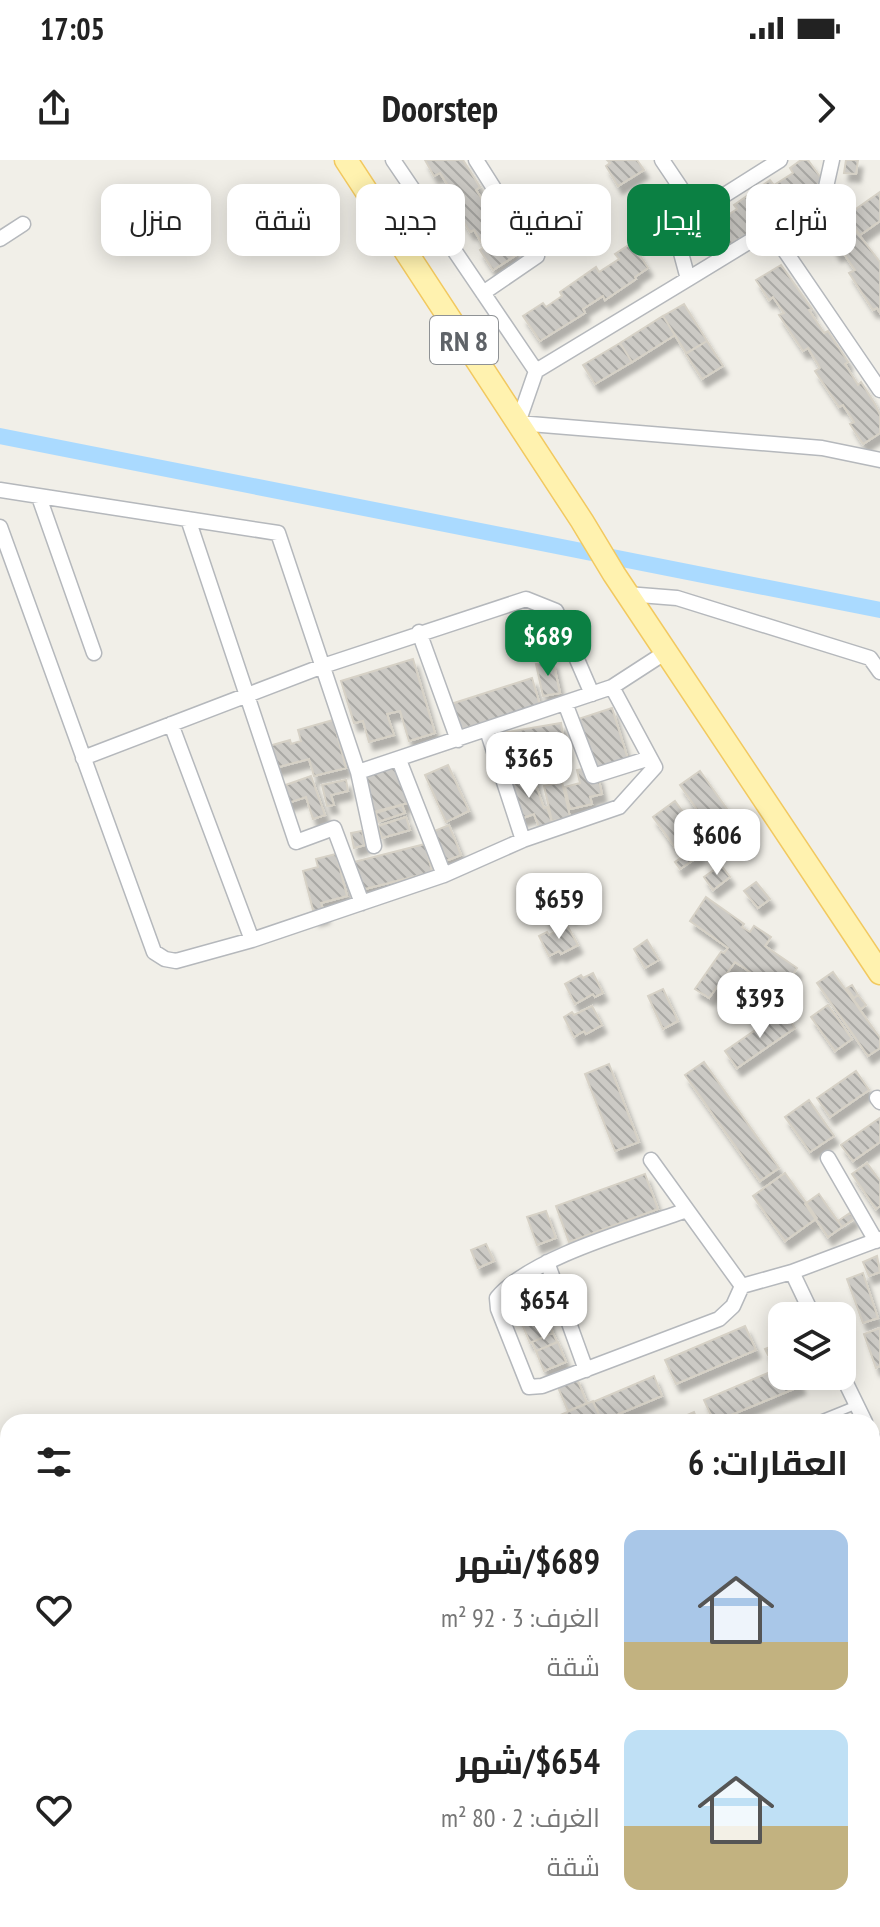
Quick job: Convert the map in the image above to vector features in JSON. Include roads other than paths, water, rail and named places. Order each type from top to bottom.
[{"type":"main road","name":"RN 8","points":[[346,160],[627,594],[880,973]]},
{"type":"street","points":[[393,160],[536,371]]},
{"type":"street","points":[[476,160],[537,256],[483,293]]},
{"type":"street","points":[[662,160],[678,184]]},
{"type":"street","points":[[730,191],[780,160]]},
{"type":"street","points":[[827,184],[832,160]]},
{"type":"street","points":[[0,239],[23,224]]},
{"type":"street","points":[[746,244],[536,371],[518,423],[822,448],[880,460]]},
{"type":"street","points":[[682,256],[688,279]]},
{"type":"street","points":[[788,256],[880,390]]},
{"type":"street","points":[[0,490],[278,533],[358,772],[374,846]]},
{"type":"street","points":[[39,497],[94,653]]},
{"type":"street","points":[[188,519],[296,842],[334,828],[362,903]]},
{"type":"street","points":[[0,527],[154,952],[165,959],[176,961],[252,940],[444,875],[523,840],[619,807],[655,767],[612,687]]},
{"type":"street","points":[[627,594],[677,598],[870,658],[880,672]]},
{"type":"street","points":[[83,758],[323,666],[526,599],[556,611],[592,694]]},
{"type":"street","points":[[419,632],[458,740]]},
{"type":"street","points":[[358,772],[612,687],[666,652]]},
{"type":"street","points":[[565,703],[593,776],[650,758]]},
{"type":"street","points":[[171,724],[252,940]]},
{"type":"street","points":[[487,730],[523,840]]},
{"type":"street","points":[[399,760],[444,875]]},
{"type":"street","points":[[742,1286],[792,1272],[878,1240],[828,1158]]},
{"type":"street","points":[[651,1160],[742,1286]]},
{"type":"street","points":[[687,1210],[547,1262],[503,1291],[497,1298],[498,1309],[529,1387],[542,1386],[719,1319],[733,1306],[742,1286]]},
{"type":"street","points":[[547,1262],[586,1370]]},
{"type":"street","points":[[792,1272],[806,1302]]},
{"type":"street","points":[[849,1390],[861,1414]]},
{"type":"lane","points":[[833,1414],[856,1404]]},
{"type":"waterway","points":[[0,436],[880,610]]}]
